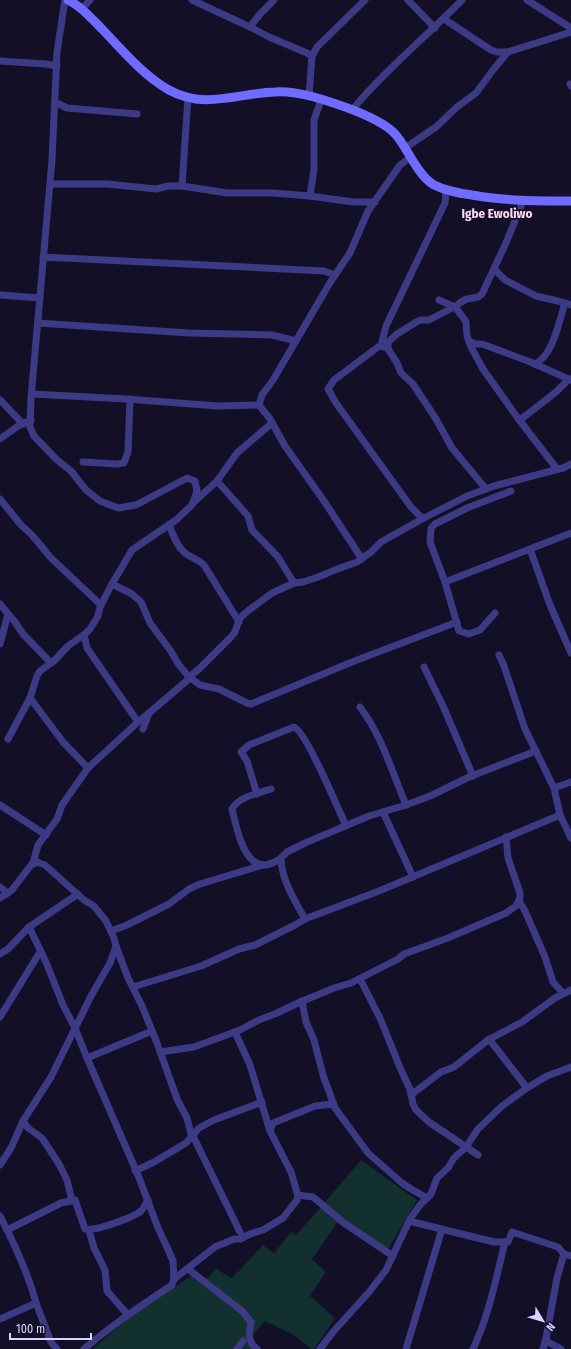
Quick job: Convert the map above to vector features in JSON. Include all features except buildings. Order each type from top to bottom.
[{"type":"street","points":[[193,503],[197,491],[195,481],[187,478],[136,505],[118,508],[100,501],[86,490],[71,471],[56,459],[34,436],[30,427],[50,184],[57,52],[66,0],[82,10],[132,60],[170,91],[188,97],[217,100],[277,92],[309,96],[368,116],[389,128],[426,178],[434,185],[446,190],[454,193],[523,201],[571,201]]},
{"type":"street","points":[[82,10],[90,0]]},
{"type":"street","points":[[192,0],[312,56]]},
{"type":"street","points":[[250,27],[274,0]]},
{"type":"street","points":[[309,96],[312,56],[317,47],[364,0]]},
{"type":"street","points":[[408,0],[435,28]]},
{"type":"street","points":[[352,110],[379,80],[435,28],[462,0]]},
{"type":"street","points":[[527,0],[571,28]]},
{"type":"street","points":[[444,19],[491,50],[497,52],[508,52],[571,32]]},
{"type":"street","points":[[405,148],[436,127],[457,107],[476,93],[508,52]]},
{"type":"street","points":[[0,61],[7,60],[57,66]]},
{"type":"street","points":[[182,186],[188,97]]},
{"type":"street","points":[[310,196],[314,169],[314,120],[321,100]]},
{"type":"street","points":[[55,102],[67,108],[137,114]]},
{"type":"street","points":[[259,405],[262,395],[273,380],[335,275],[350,253],[364,218],[400,165],[411,157]]},
{"type":"street","points":[[50,184],[108,184],[156,189],[168,186],[182,186],[227,193],[266,193],[310,196],[353,202],[375,202]]},
{"type":"street","points":[[446,190],[445,203],[386,326],[386,346],[397,363],[401,373],[413,384],[436,419],[452,448],[486,489]]},
{"type":"street","points":[[424,518],[411,507],[336,403],[328,389],[334,380],[386,346],[396,334],[418,321],[429,320],[467,299],[478,297],[482,294],[506,243],[523,201]]},
{"type":"street","points":[[43,257],[324,271],[335,275]]},
{"type":"street","points":[[494,269],[505,280],[536,296],[568,304],[548,350],[538,364]]},
{"type":"street","points":[[0,295],[40,298]]},
{"type":"street","points":[[439,300],[455,307],[466,322],[472,345],[483,369],[557,469]]},
{"type":"street","points":[[560,320],[571,310]]},
{"type":"street","points":[[38,323],[190,333],[272,335],[296,341]]},
{"type":"street","points":[[472,345],[482,344],[538,364],[570,380],[520,420]]},
{"type":"street","points":[[32,394],[218,406],[259,405]]},
{"type":"street","points":[[0,400],[23,424]]},
{"type":"street","points":[[83,462],[124,463],[128,452],[130,400]]},
{"type":"street","points":[[259,405],[270,419],[285,446],[324,501],[362,559]]},
{"type":"street","points":[[0,439],[31,420]]},
{"type":"street","points":[[8,739],[30,698],[37,676],[43,668],[54,661],[68,646],[84,635],[94,623],[112,584],[132,550],[176,520],[218,481],[237,453],[272,423]]},
{"type":"street","points":[[0,898],[8,893],[33,863],[38,845],[57,820],[62,805],[88,768],[199,669],[231,637],[235,632],[239,619],[249,610],[272,594],[294,583],[303,582],[318,577],[357,562],[381,542],[424,518],[486,489],[571,464]]},
{"type":"street","points":[[218,481],[248,516],[252,530],[278,557],[294,583]]},
{"type":"street","points":[[495,613],[480,630],[469,634],[460,631],[446,582],[430,542],[431,528],[435,524],[467,508],[511,491]]},
{"type":"street","points":[[0,499],[54,562],[102,605]]},
{"type":"street","points":[[168,525],[180,548],[186,554],[200,561],[204,565],[217,588],[239,619]]},
{"type":"street","points":[[446,582],[571,534]]},
{"type":"street","points":[[530,550],[550,605],[571,652]]},
{"type":"street","points":[[112,584],[132,594],[141,602],[150,623],[179,665],[190,677],[200,685],[219,689],[251,704],[352,662],[457,622]]},
{"type":"street","points":[[0,604],[23,634],[51,663]]},
{"type":"street","points":[[0,644],[8,614]]},
{"type":"street","points":[[84,635],[87,648],[138,722]]},
{"type":"street","points":[[499,655],[525,729],[554,788],[560,815],[571,838]]},
{"type":"street","points":[[424,667],[443,706],[473,776]]},
{"type":"street","points":[[30,698],[63,742],[88,768]]},
{"type":"street","points":[[360,707],[370,720],[378,737],[406,805]]},
{"type":"street","points":[[143,729],[149,713]]},
{"type":"street","points":[[258,794],[247,761],[241,752],[249,745],[294,727],[300,731],[346,826]]},
{"type":"street","points":[[111,931],[169,904],[189,889],[200,884],[270,864],[293,849],[346,826],[430,796],[473,776],[536,751]]},
{"type":"street","points":[[554,788],[571,782]]},
{"type":"street","points":[[263,865],[251,858],[243,847],[239,838],[232,810],[240,801],[271,789]]},
{"type":"street","points":[[0,805],[46,835]]},
{"type":"street","points":[[383,812],[413,877]]},
{"type":"street","points":[[133,988],[201,966],[239,949],[255,945],[295,926],[305,919],[379,891],[560,815]]},
{"type":"street","points":[[160,1052],[194,1047],[235,1032],[302,1001],[334,988],[351,984],[398,959],[404,954],[448,938],[506,913],[516,906],[520,898],[520,893],[508,858],[506,837]]},
{"type":"street","points":[[281,858],[281,865],[292,897],[305,919]]},
{"type":"street","points":[[33,863],[37,862],[45,865],[84,900],[94,906],[106,921],[157,1043],[172,1081],[177,1099],[187,1118],[193,1137],[240,1232]]},
{"type":"street","points":[[0,887],[8,893]]},
{"type":"street","points":[[0,954],[8,949],[29,927],[78,894]]},
{"type":"street","points":[[519,901],[525,911],[545,957],[553,982],[563,993]]},
{"type":"street","points":[[29,927],[46,962],[63,1005],[75,1028],[138,1175],[172,1261],[172,1283]]},
{"type":"street","points":[[0,1165],[11,1148],[22,1121],[51,1076],[110,963],[116,946]]},
{"type":"street","points":[[0,1017],[40,952]]},
{"type":"street","points":[[360,979],[380,1018],[400,1070],[410,1089],[416,1110],[421,1116],[478,1155]]},
{"type":"street","points":[[411,1095],[441,1072],[454,1067],[489,1039],[522,1022],[563,993],[571,990]]},
{"type":"street","points":[[302,1001],[306,1022],[314,1040],[332,1104],[368,1153],[411,1190],[428,1198]]},
{"type":"street","points":[[87,1058],[152,1031]]},
{"type":"street","points":[[84,1349],[172,1283],[215,1247],[263,1230],[283,1218],[297,1200],[298,1195],[291,1172],[270,1125],[250,1065],[235,1032]]},
{"type":"street","points":[[489,1039],[527,1088]]},
{"type":"street","points":[[320,1349],[386,1270],[409,1221],[420,1205],[431,1194],[437,1178],[448,1168],[454,1158],[466,1147],[488,1119],[502,1106],[527,1088],[547,1076],[571,1067]]},
{"type":"street","points":[[135,1171],[154,1162],[186,1143],[193,1137],[199,1128],[214,1120],[262,1102]]},
{"type":"street","points":[[270,1125],[315,1106],[332,1104]]},
{"type":"street","points":[[187,1118],[199,1128]]},
{"type":"street","points":[[22,1121],[28,1128],[42,1138],[59,1164],[67,1180],[72,1200],[75,1200],[83,1226],[89,1230],[94,1248],[104,1270],[106,1289],[128,1315]]},
{"type":"street","points":[[298,1195],[314,1197],[344,1223],[393,1256]]},
{"type":"street","points":[[7,1230],[61,1203],[72,1200]]},
{"type":"street","points":[[89,1230],[113,1224],[141,1211],[148,1200]]},
{"type":"street","points":[[141,1211],[152,1213]]},
{"type":"street","points":[[0,1216],[33,1292],[51,1342],[57,1349]]},
{"type":"street","points":[[409,1221],[494,1242],[508,1242],[512,1232],[558,1247],[568,1255],[557,1278],[543,1349]]},
{"type":"street","points":[[406,1349],[442,1229]]},
{"type":"street","points":[[240,1232],[250,1234]]},
{"type":"street","points":[[236,1239],[240,1232]]},
{"type":"street","points":[[473,1349],[481,1332],[495,1288],[505,1242]]},
{"type":"street","points":[[188,1269],[242,1311],[251,1322],[248,1336],[254,1347],[257,1349]]},
{"type":"street","points":[[0,1318],[36,1303]]},
{"type":"street","points":[[546,1338],[548,1342],[560,1349]]},
{"type":"street","points":[[237,1349],[243,1341]]},
{"type":"green space","points":[[361,1160],[417,1200],[387,1251],[341,1217],[312,1259],[326,1272],[310,1296],[335,1318],[314,1349],[311,1349],[294,1335],[265,1321],[248,1341],[256,1349],[93,1349],[124,1321],[191,1276],[202,1284],[216,1269],[232,1278],[263,1245],[274,1253],[291,1232],[296,1235]]},
{"type":"district","name":"Igbe Ewoliwo","points":[[497,213]]}]
